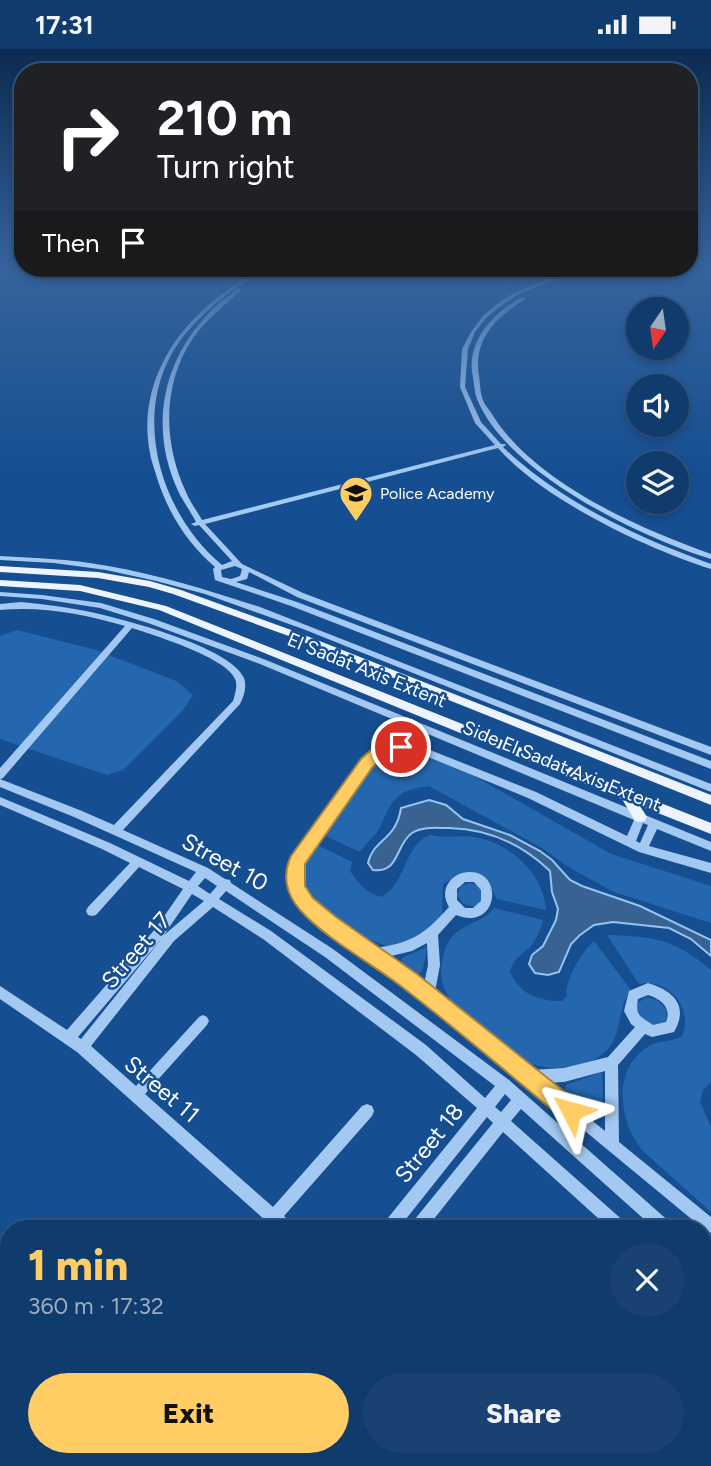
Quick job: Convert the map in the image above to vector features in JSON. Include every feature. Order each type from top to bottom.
[{"type":"main road","name":"El Sadat Axis Extent","points":[[0,569],[98,575],[150,584],[177,592],[290,632],[711,800]]},
{"type":"main road","name":"El Sadat Axis Extent","points":[[0,583],[50,585],[108,593],[162,608],[711,829]]},
{"type":"main road","points":[[263,662],[274,651]]},
{"type":"main road","points":[[625,794],[640,817]]},
{"type":"street","points":[[181,335],[168,352],[156,380],[150,404],[153,451],[158,476],[183,526],[204,553],[220,567],[243,566]]},
{"type":"street","points":[[193,335],[181,353],[170,379],[164,404],[173,469],[199,521],[243,566],[300,595],[711,751]]},
{"type":"street","points":[[471,335],[461,358],[462,387],[478,419],[498,445],[528,474],[579,508],[639,538],[711,567]]},
{"type":"street","points":[[482,335],[475,351],[475,386],[481,403],[509,442],[562,485],[606,511],[650,533],[711,557]]},
{"type":"street","points":[[168,352],[181,353]]},
{"type":"street","points":[[156,380],[170,379]]},
{"type":"street","points":[[462,387],[475,386]]},
{"type":"street","points":[[183,526],[509,442]]},
{"type":"street","points":[[0,558],[99,565],[178,583],[299,624],[711,788]]},
{"type":"street","points":[[226,581],[244,577],[243,566]]},
{"type":"street","points":[[220,567],[216,575],[226,581],[294,604],[711,765]]},
{"type":"street","name":"Side El Sadat Axis Extent","points":[[0,594],[101,606],[263,662],[711,847]]},
{"type":"street","points":[[0,607],[19,604],[53,607],[106,617],[188,646],[236,672],[241,691],[229,711],[115,831]]},
{"type":"street","points":[[0,775],[130,625]]},
{"type":"street","points":[[704,1220],[428,995],[306,904],[294,879],[298,861],[366,764],[384,750],[401,747],[432,755],[541,799],[643,849],[711,868]]},
{"type":"street","name":"Street 10","points":[[0,783],[115,831],[226,883],[349,967],[504,1086],[657,1220]]},
{"type":"street","name":"Street 10","points":[[2,804],[191,887],[267,935],[373,1011],[488,1106],[612,1220]]},
{"type":"street","points":[[630,843],[640,817]]},
{"type":"street","points":[[643,849],[654,823]]},
{"type":"street","points":[[92,911],[137,862]]},
{"type":"street","name":"Street 17","points":[[69,1037],[160,932],[204,871]]},
{"type":"street","name":"Street 17","points":[[82,1047],[170,937],[212,900],[226,883]]},
{"type":"street","points":[[375,953],[405,949],[432,935],[456,907]]},
{"type":"street","points":[[428,995],[434,965],[432,935]]},
{"type":"street","name":"Street 11","points":[[0,992],[82,1047],[278,1220]]},
{"type":"street","points":[[136,1095],[203,1021]]},
{"type":"street","points":[[530,1077],[564,1075],[612,1063],[643,1027]]},
{"type":"street","points":[[612,1063],[612,1145]]},
{"type":"street","name":"Street 18","points":[[395,1220],[504,1086]]},
{"type":"street","points":[[423,1220],[520,1100]]},
{"type":"street","points":[[274,1216],[367,1111]]},
{"type":"shaded area","points":[[17,630],[96,650],[176,681],[193,695],[183,710],[123,770],[107,775],[0,739],[0,636]]},
{"type":"shaded area","points":[[405,749],[418,751],[460,768],[611,854],[711,886],[711,923],[614,892],[570,868],[542,848],[429,786],[409,790],[397,797],[379,829],[360,852],[321,834],[366,769],[380,754]]},
{"type":"shaded area","points":[[429,800],[446,805],[463,819],[510,835],[540,851],[570,880],[582,886],[640,906],[711,940],[711,956],[691,939],[669,928],[613,922],[594,925],[580,935],[571,944],[559,972],[548,975],[535,973],[529,964],[532,955],[543,946],[556,920],[558,909],[552,892],[550,871],[516,845],[478,831],[420,829],[407,838],[388,867],[373,870],[368,863],[375,849],[390,834],[401,808]]},
{"type":"shaded area","points":[[430,835],[473,837],[503,847],[524,863],[533,874],[544,897],[546,910],[497,899],[488,882],[465,872],[443,884],[442,917],[420,938],[389,947],[355,934],[315,907],[300,876],[303,864],[315,844],[352,862],[350,871],[360,884],[382,897],[397,882],[414,848]]},
{"type":"shaded area","points":[[469,883],[479,885],[486,898],[475,907],[463,904],[457,895],[461,886]]},
{"type":"shaded area","points":[[494,908],[543,920],[534,942],[515,960],[510,971],[518,985],[530,995],[545,1000],[562,1001],[567,996],[568,982],[575,967],[594,941],[631,990],[626,998],[613,1042],[600,1056],[580,1065],[557,1068],[523,1061],[450,999],[442,979],[441,967],[448,943],[460,930],[482,919]]},
{"type":"shaded area","points":[[607,935],[638,937],[674,945],[711,970],[711,1082],[703,1090],[700,1102],[711,1127],[711,1212],[643,1151],[628,1125],[623,1095],[624,1080],[629,1067],[638,1055],[651,1045],[682,1036],[685,1016],[682,1006],[669,991],[650,983],[639,984]]},
{"type":"shaded area","points":[[427,947],[423,969],[419,974],[408,972],[400,964],[402,958]]},
{"type":"shaded area","points":[[646,997],[657,1000],[666,1009],[667,1021],[658,1027],[638,1018],[635,1005]]},
{"type":"shaded area","points":[[602,1072],[603,1108],[599,1117],[581,1113],[581,1107],[575,1108],[569,1103],[564,1091],[566,1085]]},
{"type":"place","name":"Police Academy","points":[[356,523]]},
{"type":"route","points":[[401,747],[377,753],[366,764],[298,861],[294,879],[296,888],[306,904],[329,923],[375,953],[571,1111]]}]
